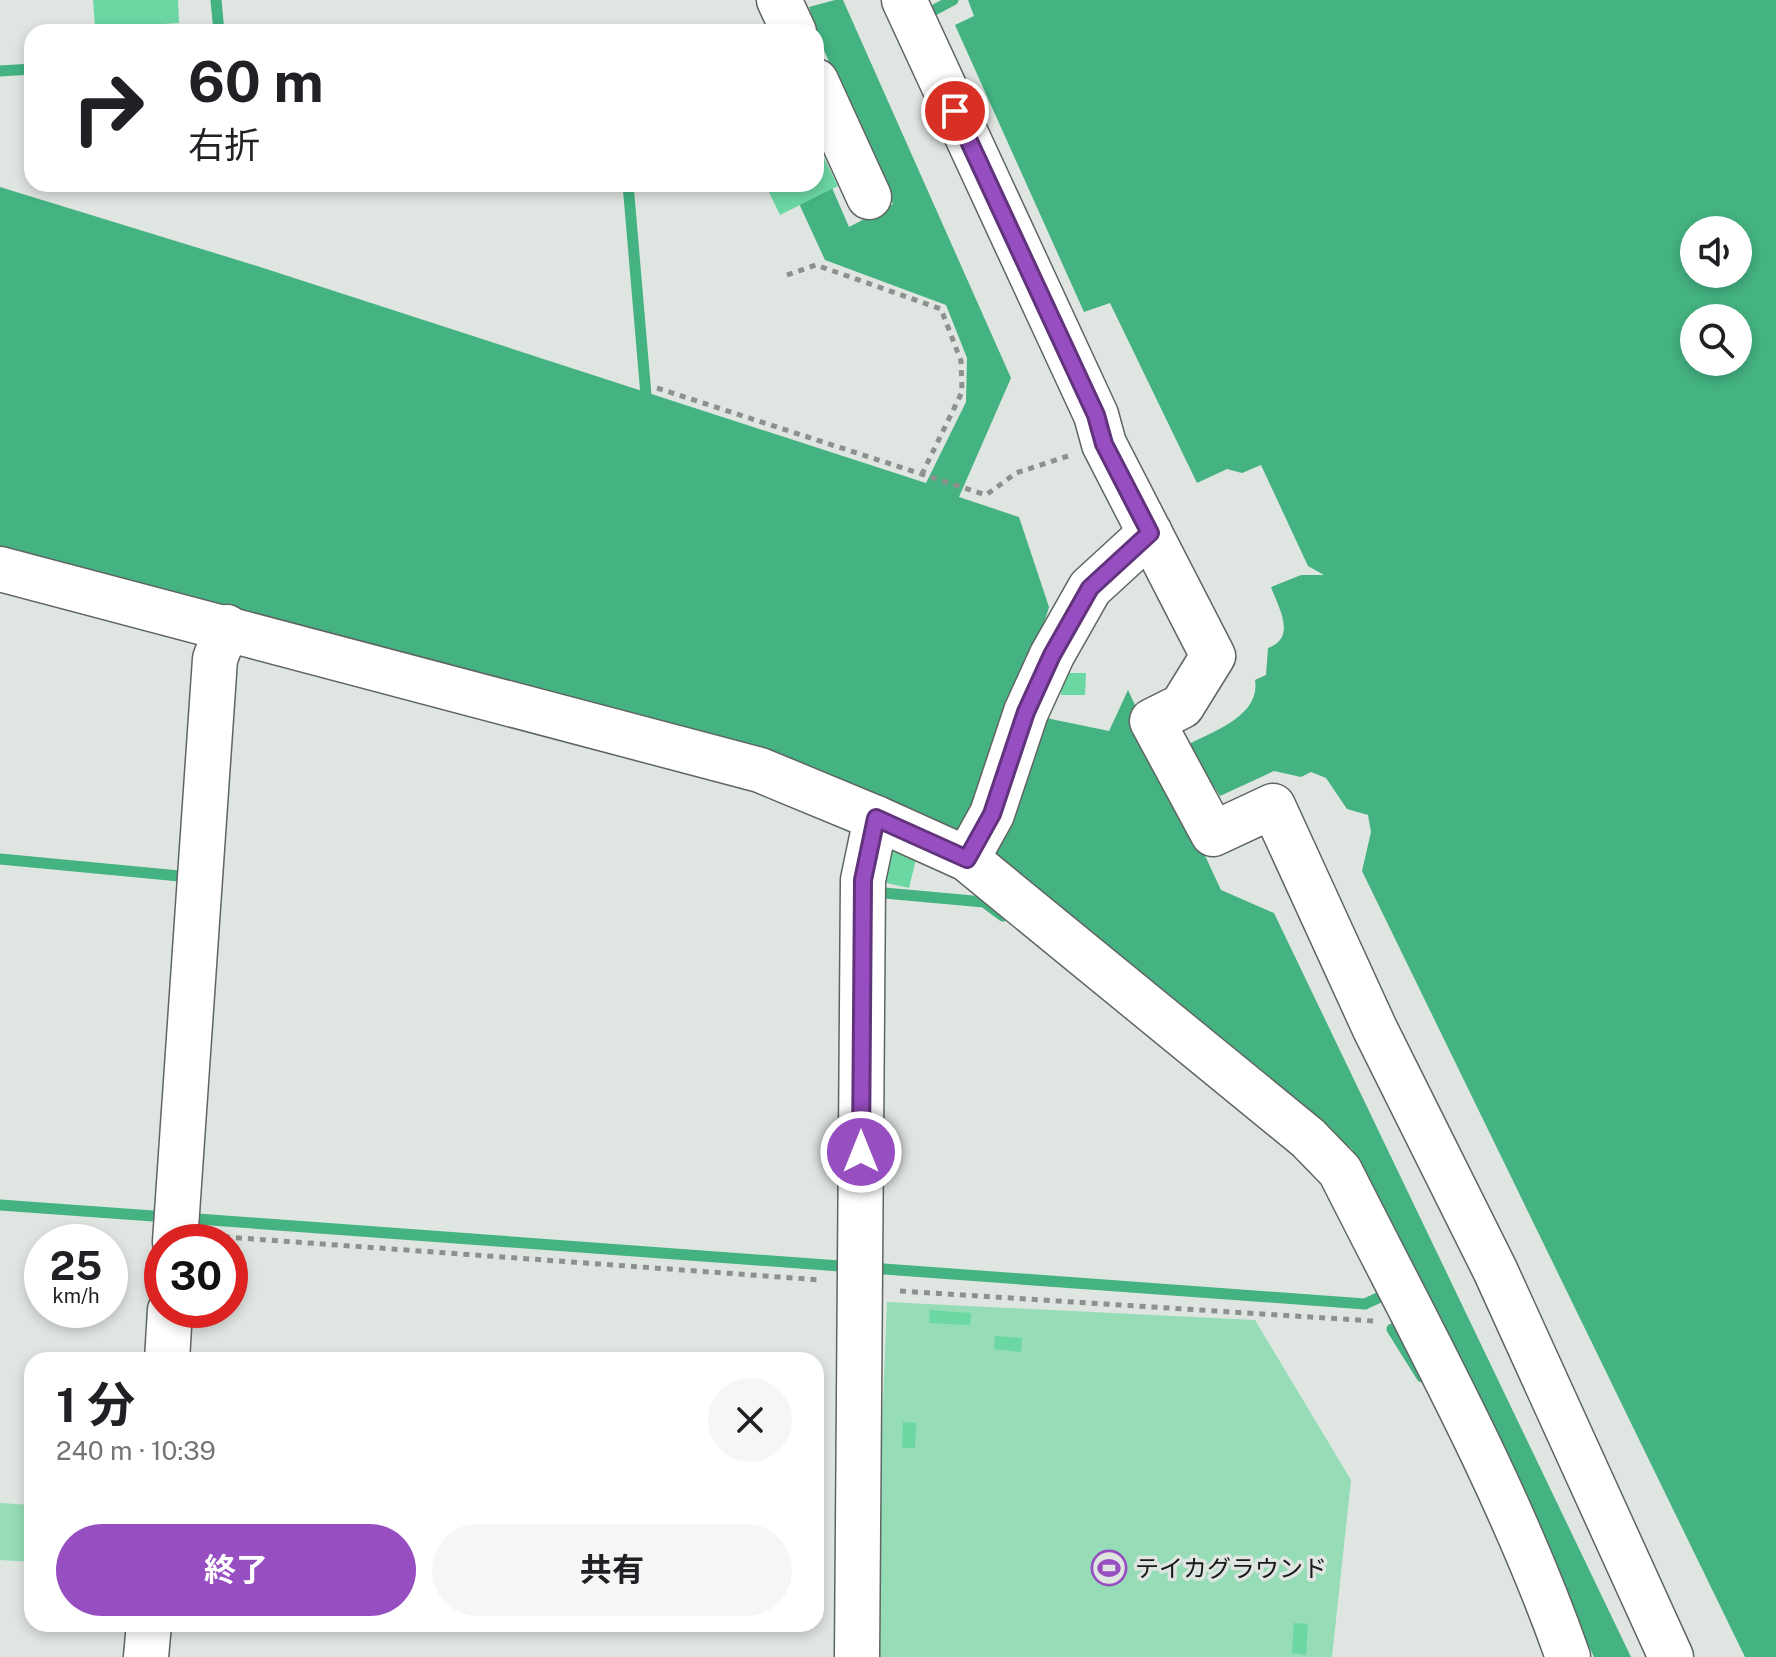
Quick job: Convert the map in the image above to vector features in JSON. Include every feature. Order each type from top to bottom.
[{"type":"street","points":[[779,0],[790,24]]},
{"type":"street","points":[[904,0],[1100,430],[1213,656],[1182,706],[1152,721],[1213,834],[1273,806],[1375,1029],[1495,1270],[1671,1657]]},
{"type":"street","points":[[824,99],[869,197]]},
{"type":"street","points":[[1100,430],[1115,409],[1190,553]]},
{"type":"street","points":[[967,859],[992,814],[1038,680],[1090,588],[1150,533]]},
{"type":"street","points":[[0,569],[760,770],[967,859],[1308,1138],[1340,1171],[1485,1459],[1551,1608],[1568,1657]]},
{"type":"street","points":[[176,1224],[215,659],[227,627]]},
{"type":"street","points":[[857,1657],[854,1277],[863,880],[876,818]]},
{"type":"street","points":[[167,1352],[169,1328]]},
{"type":"street","points":[[146,1657],[148,1632]]},
{"type":"path","points":[[787,275],[816,265],[941,309],[961,361],[962,392],[923,472]]},
{"type":"path","points":[[657,388],[986,495],[1016,473],[1100,430]]},
{"type":"path","points":[[248,1232],[854,1277],[1374,1321],[1402,1296]]},
{"type":"shaded area","points":[[843,0],[1011,378],[959,497],[1019,517],[1049,607],[1017,712],[1109,731],[1128,690],[1221,890],[1274,913],[1631,1657],[1594,1657],[1352,1149],[958,838],[0,553],[0,187],[257,266],[926,483],[966,402],[967,358],[946,305],[825,260],[794,192],[824,192],[824,169],[849,227],[893,204],[824,50],[824,24],[814,24],[809,7]]},
{"type":"shaded area","points":[[968,0],[1776,0],[1776,1657],[1745,1657],[1362,871],[1371,832],[1368,815],[1347,809],[1326,778],[1311,772],[1301,777],[1274,771],[1220,796],[1215,788],[1205,793],[1183,747],[1242,714],[1255,693],[1255,680],[1266,675],[1268,648],[1277,643],[1284,630],[1271,587],[1301,575],[1324,575],[1308,566],[1261,465],[1242,473],[1227,469],[1197,483],[1110,303],[1084,312],[955,25],[974,16]]},
{"type":"shaded area","name":"テイカグラウンド","points":[[887,1302],[1255,1320],[1351,1480],[1332,1657],[873,1657]]},
{"type":"shaded area","points":[[0,1503],[24,1504],[24,1562],[0,1560]]},
{"type":"building","points":[[93,0],[178,0],[179,23],[95,24]]},
{"type":"building","points":[[824,158],[838,186],[780,215],[769,192],[824,192]]},
{"type":"building","points":[[1061,673],[1086,673],[1085,695],[1061,695]]},
{"type":"building","points":[[888,839],[919,847],[909,888],[878,881]]},
{"type":"building","points":[[930,1310],[971,1313],[970,1325],[929,1323]]},
{"type":"building","points":[[995,1336],[1022,1338],[1021,1352],[994,1349]]},
{"type":"building","points":[[903,1422],[916,1423],[915,1448],[902,1448]]},
{"type":"building","points":[[1294,1623],[1308,1624],[1306,1655],[1292,1653]]},
{"type":"waterway","points":[[216,0],[218,24]]},
{"type":"waterway","points":[[925,15],[953,0]]},
{"type":"waterway","points":[[0,71],[24,70]]},
{"type":"waterway","points":[[629,192],[647,407]]},
{"type":"waterway","points":[[0,859],[190,877]]},
{"type":"waterway","points":[[873,892],[984,902],[1003,916]]},
{"type":"waterway","points":[[0,1205],[167,1217]]},
{"type":"waterway","points":[[184,1218],[853,1267]]},
{"type":"waterway","points":[[870,1268],[1365,1304],[1393,1291]]},
{"type":"waterway","points":[[1392,1329],[1422,1377]]},
{"type":"place","name":"テイカグラウンド","points":[[1109,1568]]},
{"type":"route","points":[[861,1152],[863,880],[876,818],[967,859],[992,814],[1038,680],[1052,655],[1090,588],[1150,533],[1104,444],[1096,415],[955,111]]}]
